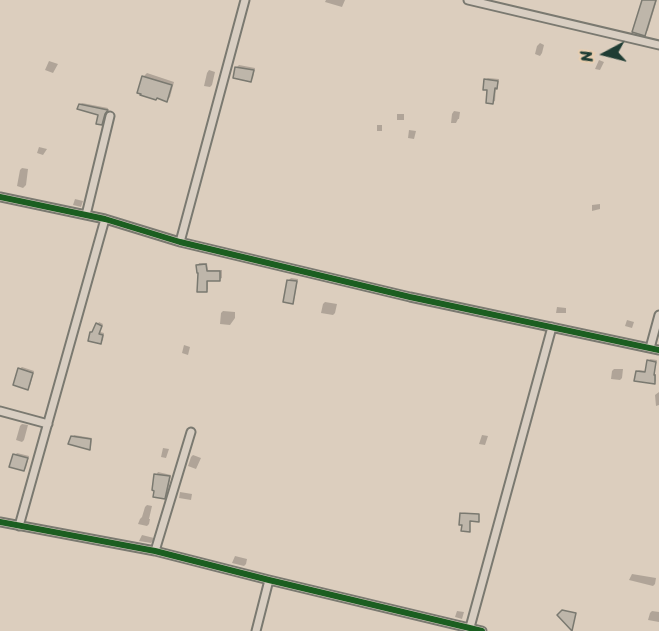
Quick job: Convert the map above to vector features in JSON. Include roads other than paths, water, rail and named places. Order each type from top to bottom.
[{"type":"street","points":[[180,242],[245,0]]},
{"type":"street","points":[[468,0],[659,45]]},
{"type":"street","points":[[86,215],[110,116]]},
{"type":"street","points":[[0,197],[105,219],[180,242],[410,297],[659,350]]},
{"type":"street","points":[[19,526],[105,219]]},
{"type":"street","points":[[650,348],[659,315]]},
{"type":"street","points":[[469,630],[552,327]]},
{"type":"street","points":[[0,411],[48,424]]},
{"type":"street","points":[[155,551],[191,432]]},
{"type":"street","points":[[0,522],[155,551],[469,630],[482,631]]},
{"type":"street","points":[[256,631],[269,580]]}]
